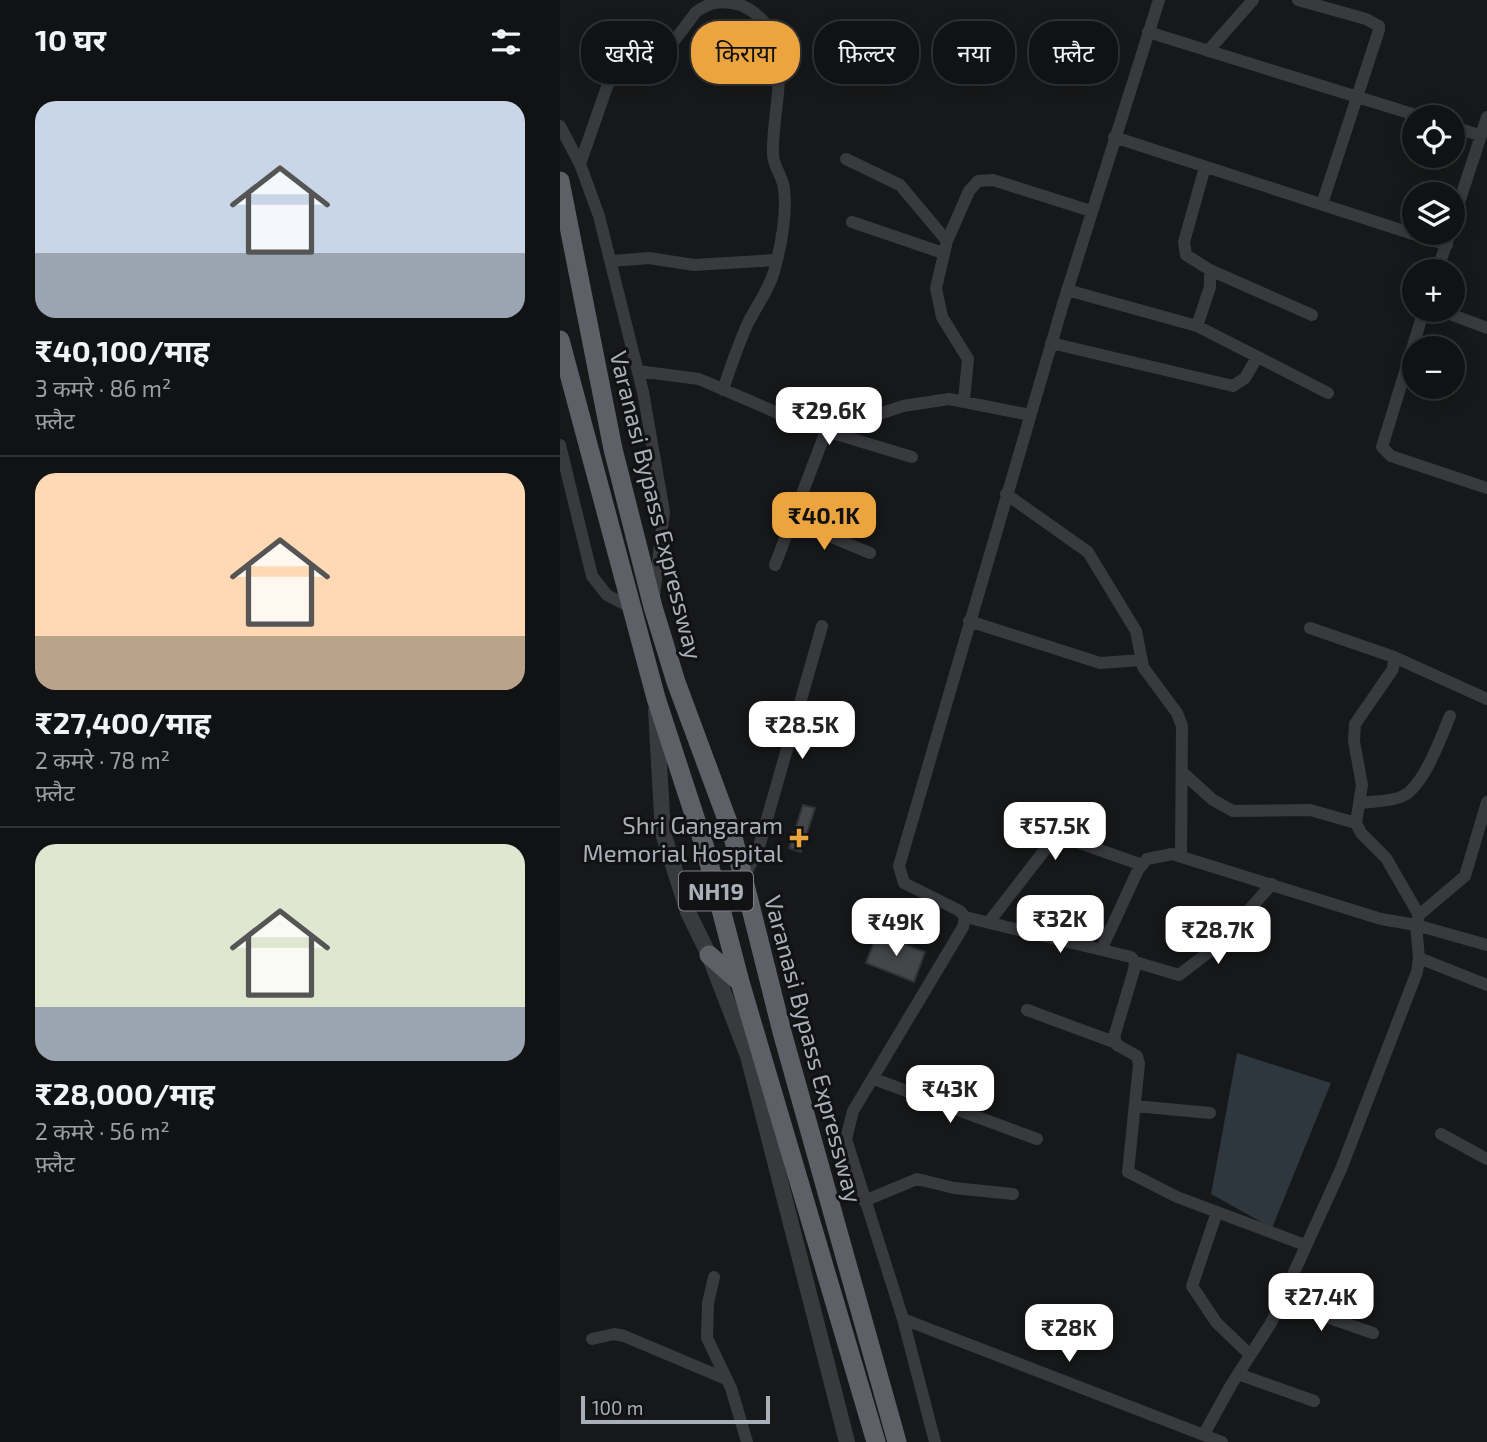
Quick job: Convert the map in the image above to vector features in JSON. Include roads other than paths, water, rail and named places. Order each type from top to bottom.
[{"type":"highway","name":"Varanasi Bypass Expressway","points":[[560,181],[613,449],[653,607],[676,682],[732,833],[897,1442]]},
{"type":"highway","name":"Varanasi Bypass Expressway","points":[[560,340],[656,698],[705,848],[740,982],[876,1442]]},
{"type":"highway","points":[[709,955],[740,982]]},
{"type":"street","points":[[580,164],[609,81],[656,65],[688,20],[705,5],[725,0],[743,6],[763,21],[771,33],[779,57],[773,157],[784,187],[776,260],[723,390]]},
{"type":"street","points":[[1159,0],[1051,343],[899,866],[904,883],[960,911],[965,917],[1102,948],[1131,957],[1135,962],[1179,975],[1218,945],[1272,884]]},
{"type":"street","points":[[1208,51],[1253,0]]},
{"type":"street","points":[[1298,0],[1366,19],[1378,26],[1377,42],[1360,98],[1322,204]]},
{"type":"street","points":[[1149,32],[1402,111]]},
{"type":"street","points":[[1465,183],[1487,117]]},
{"type":"street","points":[[560,126],[580,164],[612,261],[638,371],[664,512],[653,607]]},
{"type":"street","points":[[1465,131],[1480,135]]},
{"type":"street","points":[[1114,137],[1322,204],[1402,226]]},
{"type":"street","points":[[846,159],[900,185],[945,247]]},
{"type":"street","points":[[1205,167],[1184,249],[1186,255],[1210,270],[1312,314]]},
{"type":"street","points":[[964,400],[968,359],[942,317],[936,297],[945,247],[969,191],[982,179],[993,180],[1091,211]]},
{"type":"street","points":[[852,222],[945,247]]},
{"type":"street","points":[[612,261],[656,259],[694,265],[776,260]]},
{"type":"street","points":[[1197,326],[1210,287],[1210,270]]},
{"type":"street","points":[[1067,290],[1197,326],[1234,344],[1256,359],[1328,393]]},
{"type":"street","points":[[1465,320],[1487,328]]},
{"type":"street","points":[[1420,322],[1382,447],[1391,456],[1487,488]]},
{"type":"street","points":[[1051,343],[1233,386],[1245,378],[1256,359]]},
{"type":"street","points":[[638,371],[678,374],[808,426],[912,457]]},
{"type":"street","points":[[825,430],[903,406],[949,399],[1030,415]]},
{"type":"street","points":[[775,565],[825,430]]},
{"type":"street","points":[[560,445],[563,481],[592,576],[607,595],[630,607]]},
{"type":"street","points":[[1006,494],[1088,552],[1136,631],[1142,660],[1152,682],[1177,713],[1182,726],[1181,856]]},
{"type":"street","points":[[790,520],[870,553]]},
{"type":"street","points":[[969,621],[1100,663],[1142,660]]},
{"type":"street","points":[[743,881],[759,847],[822,626]]},
{"type":"street","points":[[1310,628],[1394,657],[1487,699]]},
{"type":"street","points":[[1204,1434],[1280,1301],[1341,1170],[1417,972],[1417,920],[1386,858],[1361,833],[1356,823],[1362,785],[1354,741],[1355,724],[1393,669],[1394,657]]},
{"type":"street","points":[[656,698],[663,834],[688,912],[709,955],[748,1056],[846,1442]]},
{"type":"street","points":[[1360,803],[1396,798],[1410,791],[1422,777],[1450,716]]},
{"type":"street","points":[[1182,772],[1213,800],[1233,811],[1310,810],[1356,823]]},
{"type":"street","points":[[1417,920],[1465,876],[1487,802]]},
{"type":"street","points":[[989,922],[1054,838],[1077,842],[1142,865]]},
{"type":"street","points":[[1102,948],[1142,865],[1147,859],[1160,854],[1181,856],[1381,919],[1417,920],[1487,945]]},
{"type":"street","points":[[935,1442],[903,1319],[846,1139],[853,1111],[963,927],[965,917]]},
{"type":"street","points":[[1419,958],[1487,985]]},
{"type":"street","points":[[1114,1042],[1135,962]]},
{"type":"street","points":[[1027,1010],[1114,1042],[1137,1056],[1135,1106],[1127,1157],[1131,1176],[1306,1245]]},
{"type":"street","points":[[874,1079],[1037,1139]]},
{"type":"street","points":[[1135,1106],[1210,1113]]},
{"type":"street","points":[[1441,1134],[1487,1159]]},
{"type":"street","points":[[864,1201],[917,1179],[954,1188],[1013,1194]]},
{"type":"street","points":[[1217,1212],[1192,1286],[1216,1322],[1250,1355]]},
{"type":"street","points":[[714,1277],[708,1303],[707,1338],[726,1379],[747,1442]]},
{"type":"street","points":[[1280,1301],[1373,1333]]},
{"type":"street","points":[[903,1319],[1222,1442]]},
{"type":"street","points":[[592,1339],[614,1334],[624,1336],[726,1379]]},
{"type":"street","points":[[1238,1374],[1314,1401]]},
{"type":"place","name":"Shri Gangaram Memorial Hospital","points":[[799,838]]}]
